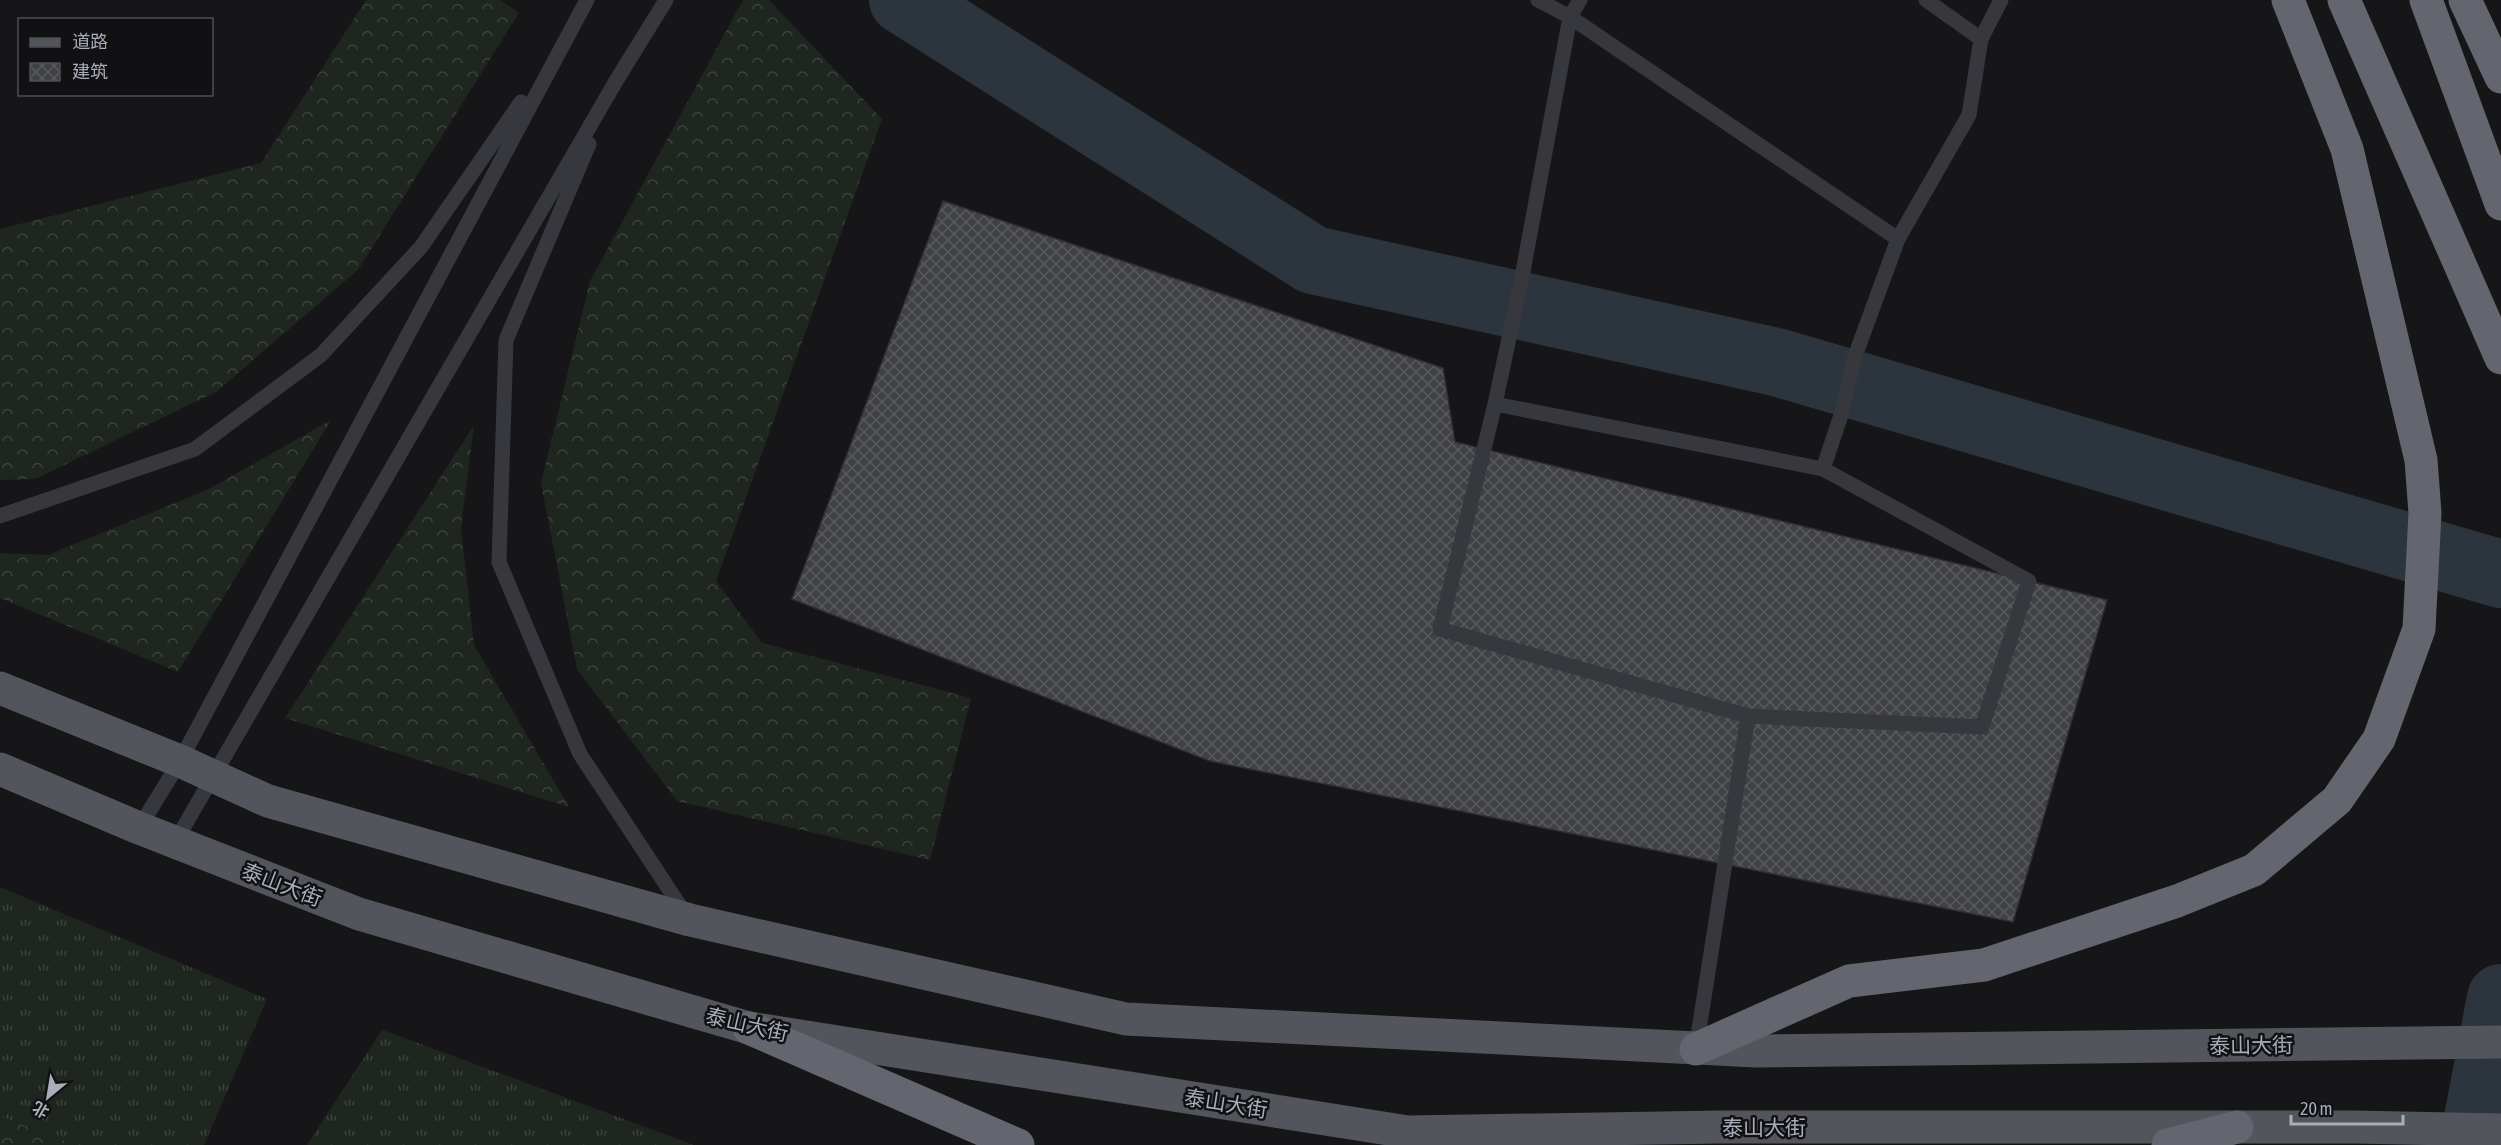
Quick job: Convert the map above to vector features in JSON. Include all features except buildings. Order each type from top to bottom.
[{"type":"highway","points":[[1696,1048],[1849,981],[1984,965],[2177,901],[2254,870],[2337,800],[2379,740],[2419,629],[2425,513],[2421,460],[2347,149],[2288,0]]},
{"type":"highway","points":[[2344,0],[2501,358]]},
{"type":"highway","points":[[2426,0],[2501,204]]},
{"type":"highway","points":[[2465,0],[2501,77]]},
{"type":"highway","points":[[749,1028],[1018,1145]]},
{"type":"highway","points":[[2168,1145],[2237,1127]]},
{"type":"main road","name":"泰山大街","points":[[0,688],[268,801],[690,920],[1126,1019],[1756,1051],[2501,1042]]},
{"type":"main road","name":"泰山大街","points":[[0,769],[139,828],[359,914],[749,1028],[1408,1132],[1721,1127],[2356,1127],[2501,1130]]},
{"type":"lane","points":[[139,828],[180,762],[587,0]]},
{"type":"lane","points":[[175,842],[616,81],[666,0]]},
{"type":"lane","points":[[1538,0],[1570,16],[1898,239]]},
{"type":"lane","points":[[1495,404],[1823,469],[2029,581],[1982,727],[1748,716],[1440,629],[1511,329],[1570,16],[1580,0]]},
{"type":"lane","points":[[1926,0],[1981,39]]},
{"type":"lane","points":[[1823,469],[1841,415],[1854,360],[1898,239],[1969,116],[1981,39],[2001,0]]},
{"type":"lane","points":[[0,516],[195,449],[321,356],[421,247],[562,43]]},
{"type":"lane","points":[[616,81],[506,340],[499,562],[580,754],[690,920]]},
{"type":"lane","points":[[1696,1048],[1748,716]]},
{"type":"green space","points":[[366,0],[500,0],[519,13],[358,270],[216,392],[35,479],[0,480],[0,229],[261,163]]},
{"type":"green space","points":[[743,0],[769,0],[882,119],[716,581],[762,643],[971,698],[930,860],[677,801],[577,669],[541,483],[590,281]]},
{"type":"green space","points":[[331,420],[178,672],[0,598],[0,553],[48,555],[209,489]]},
{"type":"green space","points":[[474,425],[461,527],[474,645],[569,807],[285,718]]},
{"type":"green space","points":[[0,887],[267,999],[204,1145],[76,1145],[0,1116]]},
{"type":"green space","points":[[383,1030],[694,1145],[307,1145]]},
{"type":"green space","points":[[0,1116],[76,1145],[0,1145]]},
{"type":"waterway","points":[[903,0],[1313,260],[1776,362],[2501,574]]},
{"type":"waterway","points":[[2473,1145],[2501,998]]}]
